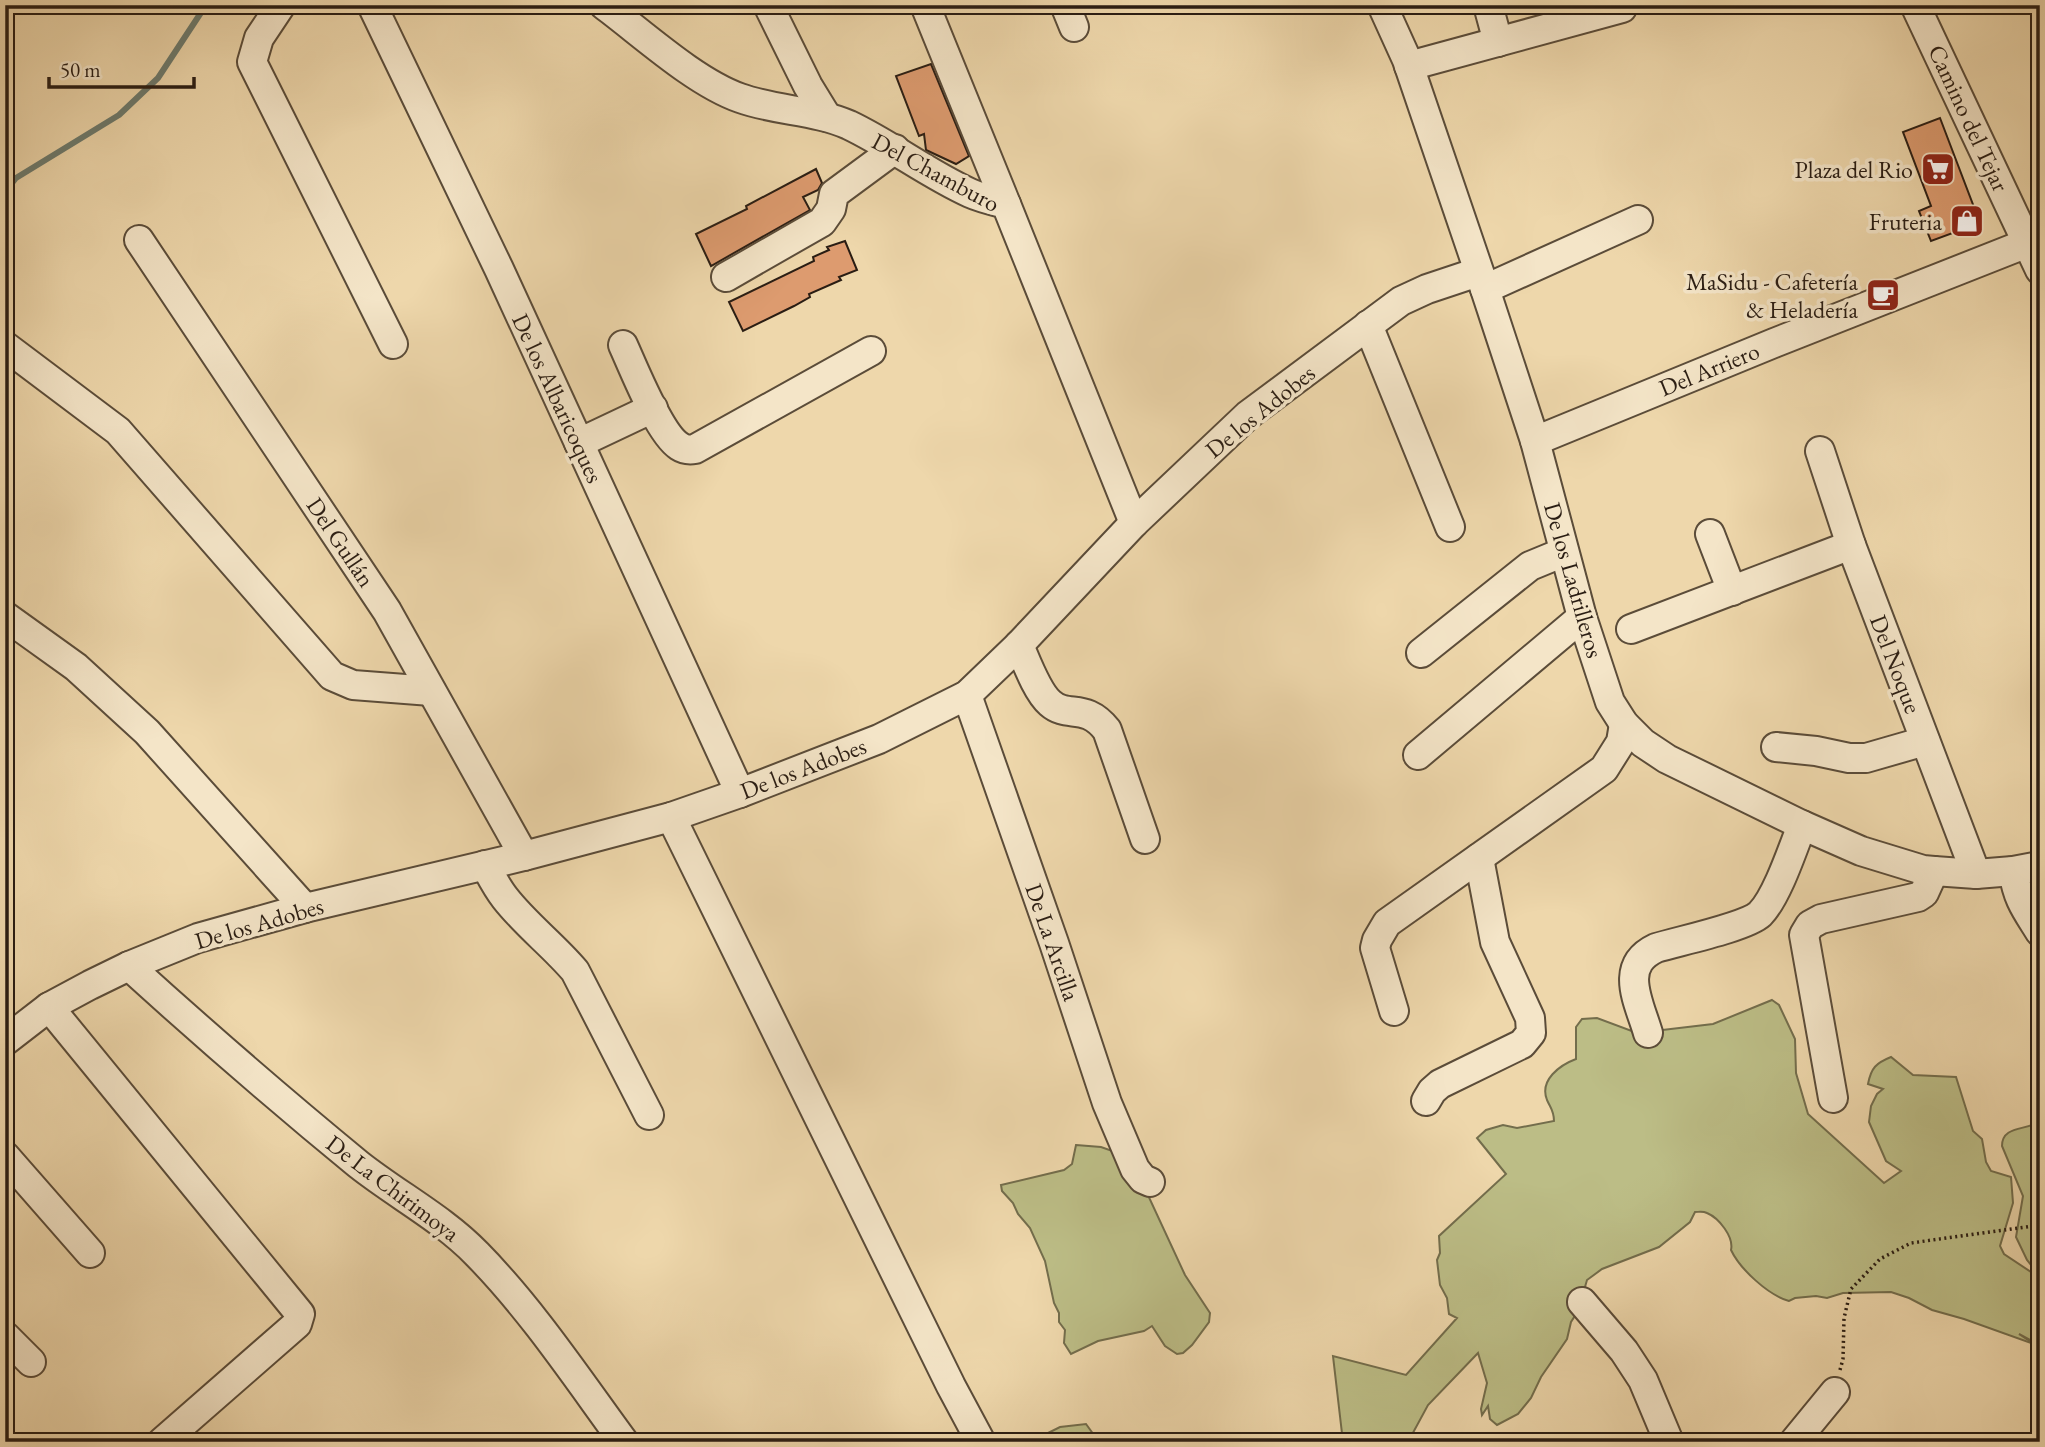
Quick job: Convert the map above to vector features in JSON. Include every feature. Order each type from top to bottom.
[{"type":"street","points":[[281,5],[260,38],[252,62],[393,344]]},
{"type":"street","name":"De los Albaricoques","points":[[372,5],[499,269],[740,793]]},
{"type":"street","name":"Del Chamburo","points":[[604,5],[710,83],[739,98],[827,117],[848,125],[971,193],[1006,204],[1134,523]]},
{"type":"street","points":[[754,5],[785,73],[798,112]]},
{"type":"street","points":[[768,5],[808,86],[827,117]]},
{"type":"street","name":"De los Ladrilleros","points":[[1382,5],[1409,66],[1535,441],[1581,617],[1610,702],[1624,724],[1643,743],[1667,759],[1861,851],[1923,870],[1976,874],[2026,868]]},
{"type":"street","points":[[1488,5],[1498,42]]},
{"type":"street","name":"Camino del Tejar","points":[[1915,5],[2034,241],[2040,270]]},
{"type":"street","points":[[927,6],[1006,204]]},
{"type":"street","points":[[1409,66],[1622,8]]},
{"type":"street","points":[[726,276],[822,222],[831,209],[834,194],[895,149]]},
{"type":"street","name":"De los Adobes","points":[[5,1041],[49,1007],[129,966],[198,938],[305,908],[524,856],[671,817],[880,739],[967,695],[1019,645],[1134,523],[1248,415],[1401,301],[1427,289],[1481,281],[1639,220]]},
{"type":"street","name":"Del Gullán","points":[[139,240],[387,611],[524,856]]},
{"type":"street","name":"Del Arriero","points":[[1535,441],[2034,241]]},
{"type":"street","points":[[1368,325],[1450,527]]},
{"type":"street","points":[[623,345],[653,408],[677,446],[686,450],[695,449],[871,351]]},
{"type":"street","points":[[5,346],[118,431],[332,676],[353,685],[431,691]]},
{"type":"street","points":[[579,443],[653,408]]},
{"type":"street","name":"Del Noque","points":[[1820,451],[1851,545],[1976,874]]},
{"type":"street","points":[[1710,534],[1732,591]]},
{"type":"street","points":[[1632,629],[1851,545]]},
{"type":"street","points":[[1421,653],[1530,566],[1564,552]]},
{"type":"street","points":[[5,616],[76,667],[147,732],[305,908]]},
{"type":"street","points":[[1418,755],[1581,617]]},
{"type":"street","points":[[1019,645],[1042,694],[1050,703],[1059,708],[1089,714],[1107,730],[1145,839]]},
{"type":"street","name":"De La Arcilla","points":[[967,695],[1051,932],[1107,1103],[1135,1169],[1150,1182]]},
{"type":"street","points":[[1394,1011],[1375,948],[1387,923],[1604,769],[1621,742],[1624,724]]},
{"type":"street","points":[[1776,747],[1866,758],[1926,741]]},
{"type":"street","points":[[671,817],[951,1387],[981,1442]]},
{"type":"street","points":[[1648,1033],[1633,978],[1636,965],[1645,953],[1656,948],[1746,923],[1760,913],[1772,895],[1802,825]]},
{"type":"street","points":[[1426,1101],[1440,1084],[1522,1044],[1531,1033],[1530,1018],[1495,942],[1479,858]]},
{"type":"street","points":[[485,865],[504,897],[524,920],[561,953],[575,971],[649,1115]]},
{"type":"street","points":[[2026,868],[2022,906],[2040,932]]},
{"type":"street","points":[[1833,1098],[1804,935],[1810,925],[1821,919],[1918,897],[1923,893],[1934,871]]},
{"type":"street","name":"De La Chirimoya","points":[[129,966],[277,1098],[363,1167],[443,1224],[474,1252],[531,1317],[624,1442]]},
{"type":"street","points":[[49,1007],[300,1314],[297,1324],[162,1442]]},
{"type":"street","points":[[5,1156],[90,1253]]},
{"type":"street","points":[[1582,1302],[1624,1351],[1643,1380],[1669,1442]]},
{"type":"street","points":[[5,1336],[31,1362]]},
{"type":"street","points":[[1794,1442],[1835,1392]]},
{"type":"path","points":[[1835,1392],[1843,1359],[1844,1318],[1851,1289],[1880,1259],[1911,1243],[2040,1226]]},
{"type":"green space","points":[[1772,1000],[1779,1005],[1795,1039],[1796,1073],[1808,1114],[1884,1183],[1901,1171],[1886,1161],[1869,1122],[1871,1106],[1883,1089],[1868,1084],[1873,1070],[1891,1057],[1913,1075],[1956,1077],[1973,1131],[1982,1139],[1986,1162],[1991,1171],[2011,1177],[2013,1203],[2000,1246],[2004,1254],[2040,1278],[2040,1340],[2030,1340],[2019,1334],[2034,1344],[1932,1310],[1891,1292],[1843,1293],[1827,1298],[1816,1296],[1789,1301],[1772,1293],[1748,1273],[1731,1250],[1725,1228],[1712,1215],[1695,1212],[1690,1222],[1659,1247],[1602,1269],[1587,1280],[1567,1339],[1541,1377],[1531,1398],[1518,1414],[1497,1425],[1490,1419],[1488,1406],[1482,1415],[1487,1383],[1478,1353],[1428,1405],[1408,1442],[1343,1442],[1333,1356],[1406,1375],[1457,1318],[1449,1314],[1447,1298],[1440,1285],[1437,1260],[1440,1253],[1439,1236],[1506,1174],[1477,1138],[1486,1130],[1503,1125],[1517,1128],[1554,1121],[1545,1093],[1546,1086],[1552,1074],[1576,1059],[1576,1027],[1582,1019],[1597,1018],[1637,1033],[1713,1024]]},
{"type":"green space","points":[[2040,1121],[2040,1276],[2027,1260],[2016,1237],[2023,1196],[2002,1146],[2003,1139],[2011,1131]]},
{"type":"green space","points":[[1076,1145],[1101,1147],[1121,1154],[1147,1193],[1185,1275],[1210,1313],[1209,1322],[1183,1353],[1177,1354],[1165,1346],[1152,1326],[1144,1331],[1098,1341],[1071,1354],[1064,1343],[1065,1330],[1059,1322],[1045,1261],[1030,1228],[1002,1191],[1001,1185],[1064,1170],[1072,1164]]},
{"type":"green space","points":[[1086,1424],[1099,1442],[1030,1442],[1060,1427]]},
{"type":"building","points":[[931,64],[969,156],[956,164],[926,150],[924,134],[919,136],[896,76]]},
{"type":"building","name":"Plaza del Rio","points":[[1940,118],[1980,223],[1931,241],[1919,211],[1931,206],[1903,132]]},
{"type":"building","points":[[816,169],[822,183],[818,190],[803,197],[810,210],[711,266],[696,234],[747,209],[746,206]]},
{"type":"building","points":[[845,241],[857,270],[839,277],[841,280],[809,294],[810,297],[794,306],[743,331],[729,302],[814,261],[813,257],[829,250],[827,247]]},
{"type":"waterway","points":[[5,192],[16,178],[119,115],[158,78],[206,5]]},
{"type":"place","name":"Plaza del Rio","points":[[1938,169]]},
{"type":"place","name":"Fruteria","points":[[1967,221]]},
{"type":"place","name":"MaSidu - Cafetería & Heladería","points":[[1883,295]]}]
